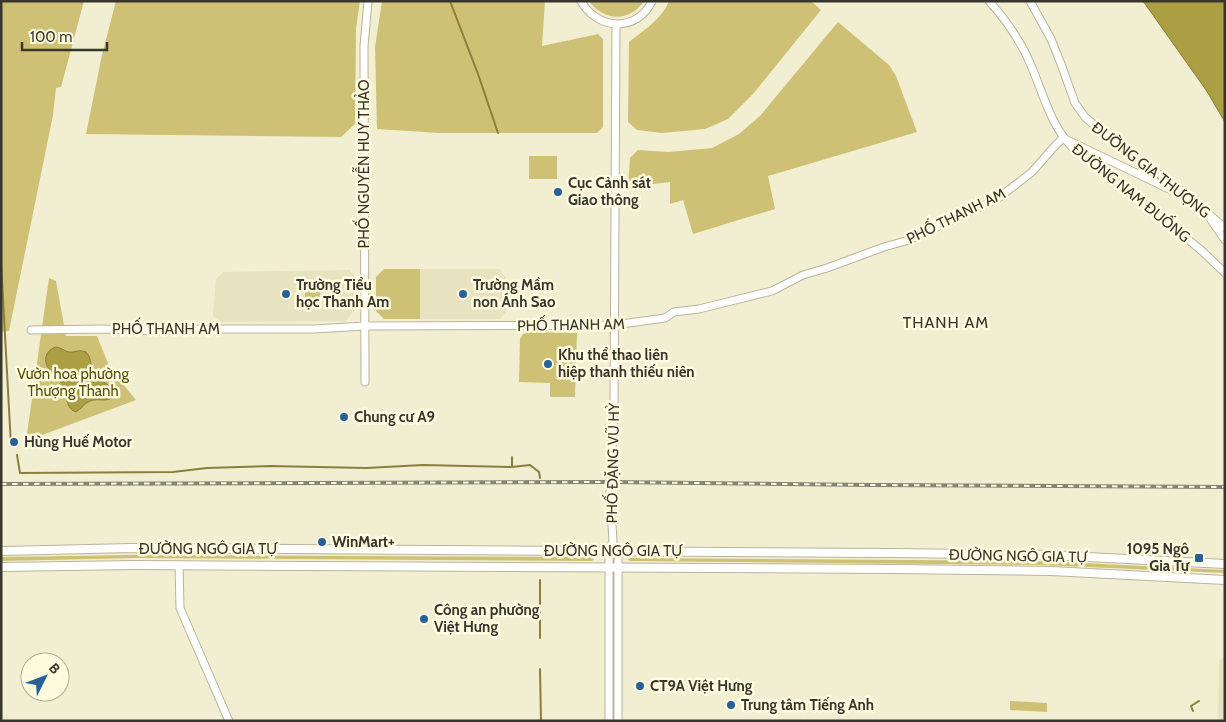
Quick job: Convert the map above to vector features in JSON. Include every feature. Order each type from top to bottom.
[{"type":"main road","name":"ĐƯỜNG NGÔ GIA TỰ","points":[[1,551],[142,548],[1040,555],[1225,564]]},
{"type":"main road","name":"ĐƯỜNG NGÔ GIA TỰ","points":[[1,567],[179,565],[1042,571],[1225,580]]},
{"type":"street","name":"PHỐ NGUYỄN HUY THẢO","points":[[365,382],[364,46],[368,1]]},
{"type":"street","points":[[581,1],[588,12],[597,19],[616,24],[626,23],[637,18],[647,10],[652,1]]},
{"type":"street","name":"ĐƯỜNG NAM ĐUỐNG","points":[[989,1],[1002,16],[1021,45],[1063,138],[1202,251],[1225,273]]},
{"type":"street","name":"ĐƯỜNG GIA THƯỢNG","points":[[1030,1],[1051,39],[1075,103],[1085,117],[1194,201],[1225,228]]},
{"type":"street","name":"PHỐ ĐẶNG VŨ HỶ","points":[[616,24],[614,406],[610,492],[613,541],[618,551]]},
{"type":"street","name":"PHỐ THANH AM","points":[[31,330],[102,329],[158,331],[365,326],[614,326],[665,318],[674,312],[699,309],[772,291],[803,275],[909,240],[997,199],[1032,172],[1063,138]]},
{"type":"street","points":[[1063,138],[1194,201]]},
{"type":"street","points":[[1204,209],[1225,240]]},
{"type":"street","name":"PHỐ ĐẶNG VŨ HỶ","points":[[609,551],[613,541]]},
{"type":"street","points":[[609,551],[610,721]]},
{"type":"street","points":[[618,551],[618,721]]},
{"type":"street","points":[[179,565],[180,608],[229,721]]},
{"type":"shaded area","points":[[1143,1],[1225,1],[1225,122],[1206,90]]},
{"type":"shaded area","name":"Trường Mầm non Ánh Sao","points":[[420,269],[500,269],[505,277],[506,312],[500,319],[420,319]]},
{"type":"shaded area","name":"Trường Tiểu học Thanh Am","points":[[350,270],[357,280],[356,308],[346,321],[221,322],[213,316],[216,279],[224,272]]},
{"type":"shaded area","points":[[56,347],[69,352],[86,352],[94,374],[109,386],[112,398],[90,401],[76,412],[70,408],[64,388],[46,363],[47,354]]},
{"type":"shaded area","points":[[1225,657],[1225,721],[1218,721],[1219,660]]},
{"type":"green space","points":[[1,1],[84,1],[61,87],[56,88],[53,115],[9,331],[1,332]]},
{"type":"green space","points":[[116,1],[360,1],[356,28],[355,124],[341,137],[86,134],[102,55]]},
{"type":"green space","points":[[382,1],[545,1],[542,46],[598,34],[603,39],[603,127],[597,133],[440,133],[377,129],[375,47]]},
{"type":"green space","points":[[589,1],[644,1],[632,13],[617,17],[602,13]]},
{"type":"green space","points":[[669,1],[811,1],[821,10],[753,94],[728,119],[705,129],[662,133],[637,130],[628,122],[629,42],[657,19]]},
{"type":"green space","points":[[838,22],[889,65],[896,76],[917,132],[768,176],[775,209],[693,234],[683,200],[670,204],[670,182],[628,187],[630,158],[638,150],[668,152],[712,148],[739,134],[760,116]]},
{"type":"green space","points":[[529,156],[557,156],[557,179],[529,179]]},
{"type":"green space","points":[[384,269],[420,269],[420,319],[384,319],[376,311],[376,277]]},
{"type":"green space","name":"Vườn hoa phường Thượng Thanh","points":[[49,278],[56,281],[66,336],[97,336],[110,368],[136,400],[26,441]]},
{"type":"green space","points":[[305,283],[320,283],[320,308],[305,308]]},
{"type":"green space","name":"Khu thể thao liên hiệp thanh thiếu niên","points":[[529,332],[577,333],[575,397],[550,397],[550,383],[519,382],[520,339],[523,334]]},
{"type":"green space","points":[[133,555],[591,557],[594,559],[592,561],[134,558],[1,561],[1,557]]},
{"type":"green space","points":[[628,559],[1041,561],[1225,570],[1225,573],[1041,565],[630,561]]},
{"type":"green space","points":[[1010,701],[1047,703],[1047,712],[1010,710]]},
{"type":"waterway","points":[[450,1],[498,133]]},
{"type":"waterway","points":[[1,261],[11,446]]},
{"type":"waterway","points":[[17,455],[20,473],[173,472],[207,468],[270,466],[366,468],[423,465],[512,467],[530,465],[539,472],[540,478]]},
{"type":"waterway","points":[[512,457],[512,467]]},
{"type":"waterway","points":[[540,580],[540,638]]},
{"type":"waterway","points":[[540,669],[541,721]]},
{"type":"waterway","points":[[1193,711],[1191,706],[1199,701]]},
{"type":"railway","points":[[1,484],[610,482],[1225,487]]},
{"type":"place","name":"Cục Cảnh sát Giao thông","points":[[558,192]]},
{"type":"place","name":"Trường Tiểu học Thanh Am","points":[[286,294]]},
{"type":"place","name":"Trường Mầm non Ánh Sao","points":[[463,294]]},
{"type":"place","name":"Khu thể thao liên hiệp thanh thiếu niên","points":[[548,364]]},
{"type":"place","name":"Chung cư A9","points":[[344,417]]},
{"type":"place","name":"Hùng Huế Motor","points":[[14,442]]},
{"type":"place","name":"WinMart+","points":[[322,542]]},
{"type":"place","name":"1095 Ngô Gia Tự","points":[[1199,558]]},
{"type":"place","name":"Công an phường Việt Hưng","points":[[424,619]]},
{"type":"place","name":"CT9A Việt Hưng","points":[[640,686]]},
{"type":"place","name":"Trung tâm Tiếng Anh","points":[[731,705]]},
{"type":"district","name":"THANH AM","points":[[946,322]]}]
